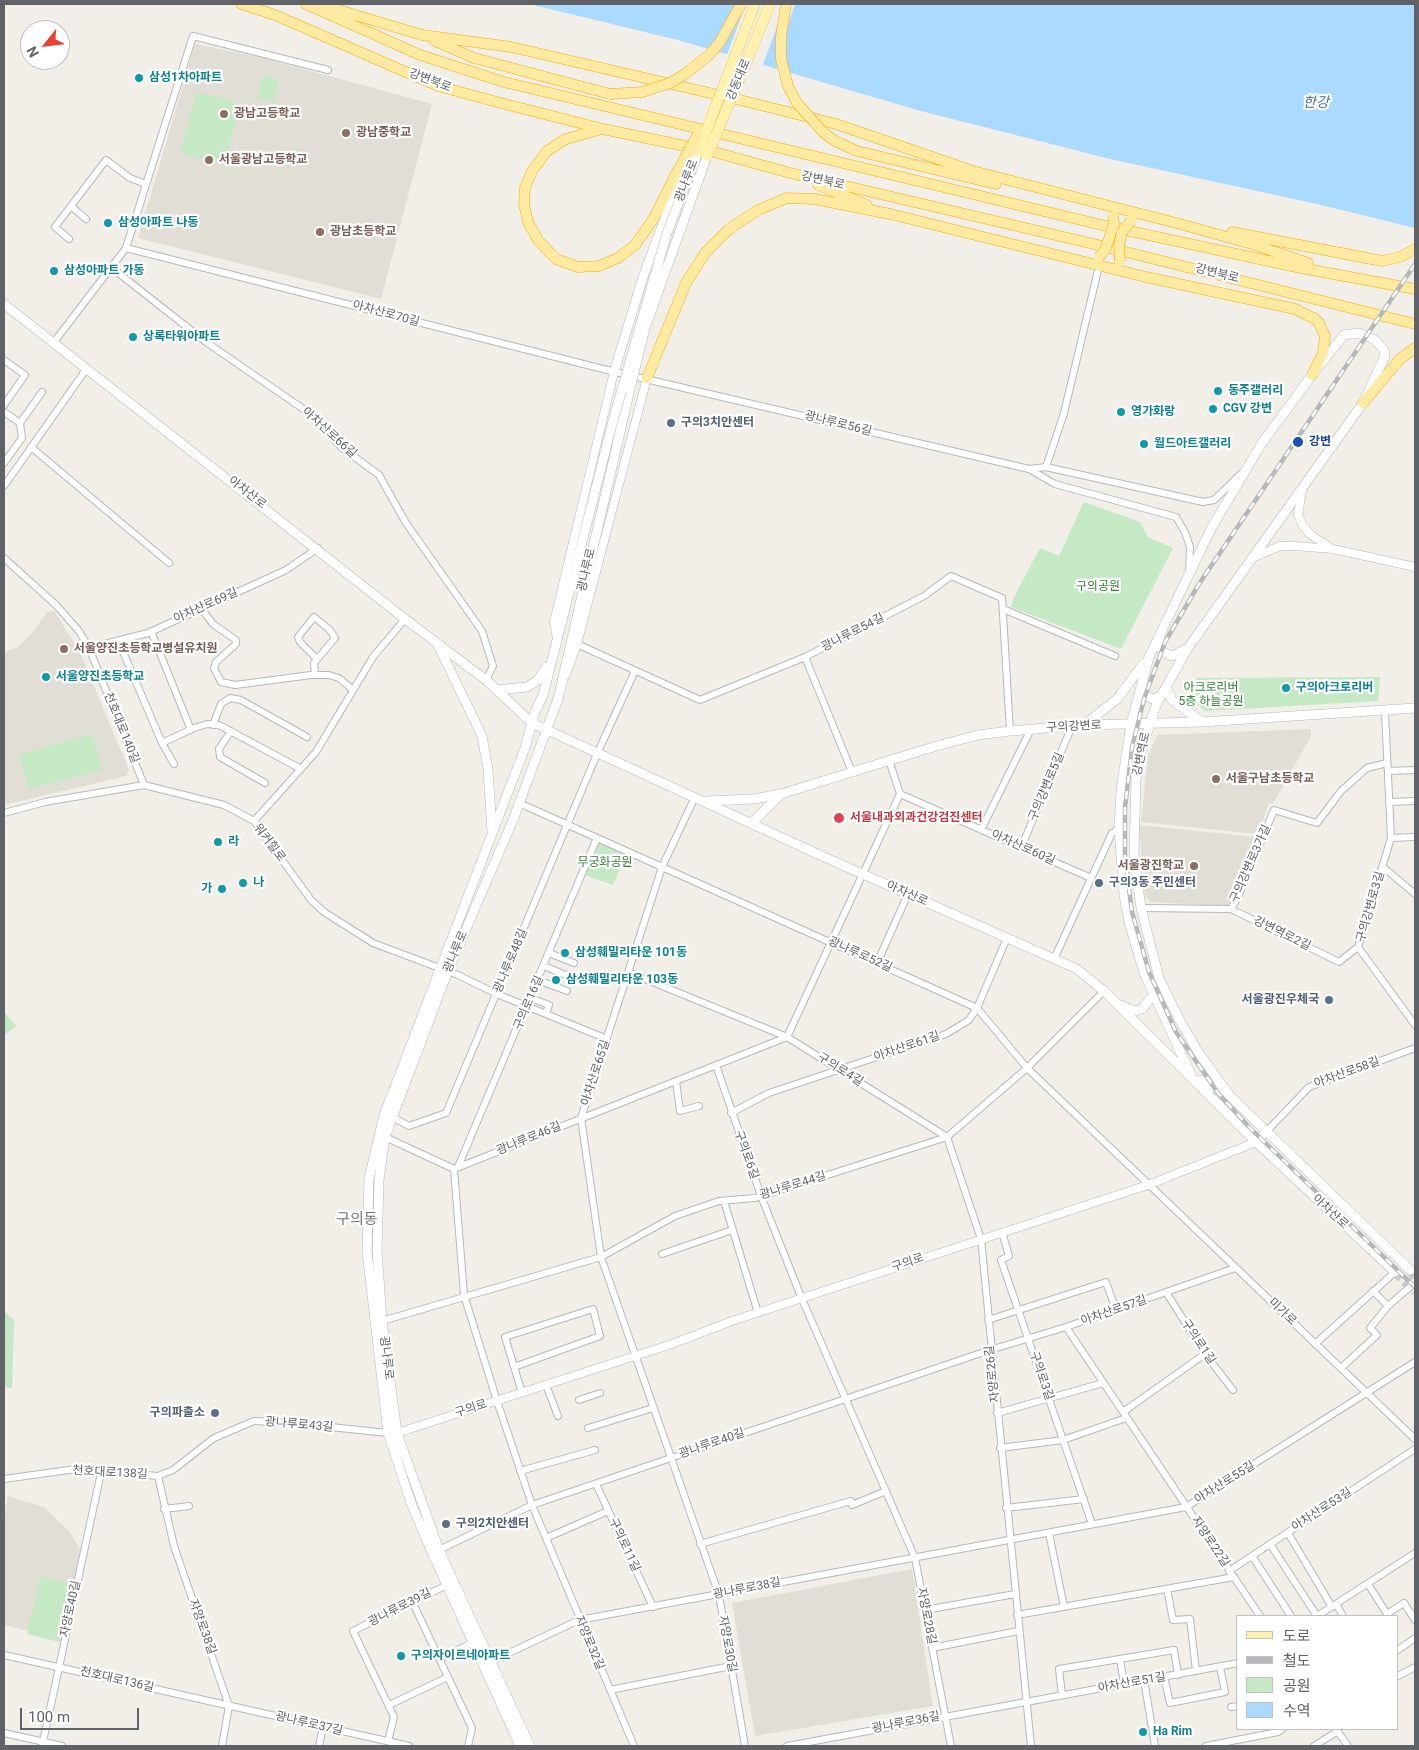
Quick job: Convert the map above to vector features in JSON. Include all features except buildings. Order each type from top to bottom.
[{"type":"highway","name":"강변북로","points":[[241,4],[274,16],[438,86],[603,129],[714,152],[790,173],[1415,324]]},
{"type":"highway","name":"강변북로","points":[[306,4],[420,55],[504,82],[1102,225],[1415,289]]},
{"type":"highway","points":[[317,4],[422,35],[474,58],[610,94],[650,90],[670,83],[685,74],[709,55],[720,42],[741,4]]},
{"type":"highway","points":[[786,4],[781,36],[781,59],[788,86],[797,103],[824,134],[857,151],[989,183],[1066,196]]},
{"type":"highway","points":[[422,35],[511,47],[836,124],[972,172],[1147,215],[1252,244],[1339,274]]},
{"type":"highway","points":[[603,129],[566,139],[547,152],[532,172],[525,188],[524,204],[528,222],[538,240],[556,259],[578,266],[599,266],[618,258],[635,245],[654,218],[698,134]]},
{"type":"highway","points":[[790,173],[890,214]]},
{"type":"highway","points":[[647,378],[686,283],[704,253],[729,229],[758,210],[787,198],[815,199],[890,214],[1086,263],[1099,262],[1127,273],[1295,308],[1319,323],[1325,336],[1323,353],[1312,375]]},
{"type":"highway","points":[[1099,262],[1114,224],[1114,216],[1108,206]]},
{"type":"highway","points":[[1127,273],[1120,262],[1118,254],[1120,239],[1126,226],[1131,221],[1147,215]]},
{"type":"highway","points":[[1180,224],[1225,231],[1364,260],[1382,261],[1400,257],[1415,249]]},
{"type":"highway","points":[[1295,308],[1326,302]]},
{"type":"highway","points":[[1363,403],[1400,359],[1414,350]]},
{"type":"main road","name":"강동대로","points":[[702,154],[713,109],[755,4]]},
{"type":"main road","name":"강동대로","points":[[702,154],[770,4]]},
{"type":"main road","points":[[698,134],[713,109]]},
{"type":"main road","name":"광나루로","points":[[530,1746],[439,1550],[392,1433],[377,1250],[379,1180],[385,1137],[543,695],[640,323],[667,233],[702,154]]},
{"type":"main road","name":"광나루로","points":[[520,1746],[411,1503],[392,1433],[367,1251],[369,1179],[384,1115],[444,970],[519,802],[562,684],[566,660],[645,328],[702,154]]},
{"type":"main road","points":[[614,372],[643,277],[677,177]]},
{"type":"main road","name":"아차산로","points":[[4,304],[318,548],[405,619],[486,680],[532,723],[546,732],[752,822],[861,874],[1077,969],[1104,991],[1256,1142],[1395,1272]]},
{"type":"main road","name":"강변역로","points":[[1190,1075],[1144,973],[1129,922],[1120,862],[1119,829],[1121,790],[1131,724],[1148,657],[1212,527],[1262,443],[1312,375],[1344,335],[1360,332],[1375,340],[1384,350],[1385,356],[1363,403],[1188,648],[1164,691],[1149,724],[1141,751],[1134,816],[1134,853],[1141,908],[1159,978],[1178,1020],[1200,1055],[1231,1097],[1266,1132]]},
{"type":"main road","points":[[1160,636],[1159,646],[1163,652],[1172,656],[1188,648]]},
{"type":"main road","points":[[436,641],[482,736],[488,769],[492,836]]},
{"type":"main road","points":[[497,690],[520,690],[527,687],[538,680],[552,656]]},
{"type":"main road","points":[[1083,726],[1117,699],[1148,657]]},
{"type":"main road","points":[[1142,684],[1143,694],[1153,698],[1164,691],[1172,700],[1202,722]]},
{"type":"main road","name":"구의강변로","points":[[752,822],[781,794],[956,741],[1010,731],[1072,726],[1202,722],[1385,712],[1415,708]]},
{"type":"main road","points":[[699,799],[754,799],[781,794]]},
{"type":"main road","points":[[1116,1003],[1134,1010],[1142,1008],[1153,995]]},
{"type":"main road","name":"아차산로","points":[[1190,1075],[1231,1097]]},
{"type":"main road","name":"아차산로","points":[[1266,1132],[1410,1270]]},
{"type":"main road","points":[[1385,1263],[1393,1254]]},
{"type":"street","points":[[54,342],[126,248],[193,36],[328,70]]},
{"type":"street","points":[[69,239],[55,227],[106,160],[130,178],[146,184]]},
{"type":"street","points":[[71,206],[86,219]]},
{"type":"street","name":"아차산로70길","points":[[126,248],[614,372],[647,378]]},
{"type":"street","points":[[1046,467],[1064,412],[1099,262]]},
{"type":"street","name":"아차산로66길","points":[[112,268],[206,342],[312,415],[341,447],[379,475],[406,523],[482,631],[492,666],[486,680]]},
{"type":"street","points":[[4,360],[25,375],[4,405]]},
{"type":"street","points":[[4,486],[87,368]]},
{"type":"street","points":[[557,641],[554,622],[614,372]]},
{"type":"street","points":[[562,684],[577,644],[647,378]]},
{"type":"street","name":"광나루로56길","points":[[647,378],[1029,469],[1055,484],[1176,517],[1185,532],[1190,547],[1189,576]]},
{"type":"street","points":[[4,463],[22,438],[20,423],[42,392]]},
{"type":"street","points":[[4,412],[20,423]]},
{"type":"street","points":[[31,447],[169,563]]},
{"type":"street","name":"광나루로56길","points":[[1029,469],[1046,467],[1202,502],[1214,500],[1250,466]]},
{"type":"street","points":[[1302,486],[1298,515],[1311,535],[1333,549]]},
{"type":"street","points":[[1252,558],[1280,546],[1333,549],[1415,568]]},
{"type":"street","name":"아차산로69길","points":[[89,648],[151,631],[286,570],[318,548]]},
{"type":"street","name":"천호대로140길","points":[[4,558],[56,605],[79,631],[89,648],[144,785]]},
{"type":"street","name":"광나루로54길","points":[[577,644],[700,700],[805,657],[924,596],[951,576],[1002,598],[1003,609]]},
{"type":"street","points":[[201,608],[213,624],[236,640],[236,644],[216,662],[214,668],[221,682],[235,685],[315,675],[339,678],[353,690]]},
{"type":"street","points":[[1010,731],[1003,609],[1115,656]]},
{"type":"street","points":[[315,675],[314,663],[336,638],[329,628],[314,617],[298,637],[300,642],[317,659]]},
{"type":"street","points":[[254,821],[316,752],[373,657],[405,619]]},
{"type":"street","points":[[151,631],[191,730]]},
{"type":"street","points":[[124,654],[162,744],[174,764]]},
{"type":"street","points":[[805,657],[852,772]]},
{"type":"street","points":[[596,754],[635,671]]},
{"type":"street","points":[[213,724],[222,704],[230,698],[242,700],[307,737]]},
{"type":"street","name":"구의강변로3길","points":[[1385,712],[1391,838],[1358,947],[1415,1025]]},
{"type":"street","points":[[162,744],[191,730],[213,724],[231,731],[301,769]]},
{"type":"street","name":"구의강변로5길","points":[[1021,848],[1072,726]]},
{"type":"street","points":[[981,830],[1031,729]]},
{"type":"street","points":[[231,731],[219,749],[220,757],[265,783]]},
{"type":"street","name":"광나루로48길","points":[[392,1117],[409,1126],[446,1113],[596,754]]},
{"type":"street","points":[[787,1037],[861,874],[900,794],[889,760]]},
{"type":"street","name":"구의강변로3가길","points":[[1230,909],[1237,899],[1274,810],[1317,823],[1341,791],[1367,768],[1387,763]]},
{"type":"street","points":[[1388,771],[1415,770]]},
{"type":"street","name":"워커힐로","points":[[4,813],[45,802],[144,785],[224,805],[254,821],[311,900],[324,912],[373,943],[444,970],[607,1039]]},
{"type":"street","name":"아차산로60길","points":[[900,794],[1091,878]]},
{"type":"street","name":"아차산로65길","points":[[636,1356],[601,1257],[581,1118],[662,867],[699,799]]},
{"type":"street","points":[[1389,802],[1415,801]]},
{"type":"street","name":"광나루로52길","points":[[519,802],[977,1008],[1027,1068],[1148,1184]]},
{"type":"street","points":[[1054,959],[1112,833],[1119,829]]},
{"type":"street","points":[[1391,838],[1415,837]]},
{"type":"street","name":"구의로16길","points":[[497,1401],[464,1295],[456,1168],[528,1006],[597,838]]},
{"type":"street","points":[[1383,867],[1415,894]]},
{"type":"street","points":[[877,963],[908,894]]},
{"type":"street","name":"강변역로2길","points":[[1141,908],[1230,909],[1339,962],[1358,947]]},
{"type":"street","name":"아차산로61길","points":[[731,1113],[769,1093],[841,1071],[946,1034],[969,1020],[977,1008],[1007,938]]},
{"type":"street","points":[[549,953],[574,963]]},
{"type":"street","points":[[544,966],[572,978]]},
{"type":"street","name":"구의로4길","points":[[628,972],[787,1037],[947,1137]]},
{"type":"street","points":[[538,980],[567,991]]},
{"type":"street","name":"광나루로44길","points":[[382,1321],[464,1295],[601,1257],[675,1216],[724,1200],[761,1196],[947,1137],[1027,1068],[1104,991]]},
{"type":"street","points":[[531,998],[549,1005],[546,1013]]},
{"type":"street","name":"광나루로46길","points":[[456,1168],[787,1037]]},
{"type":"street","name":"아차산로58길","points":[[1266,1132],[1309,1087],[1415,1048]]},
{"type":"street","name":"구의로6길","points":[[716,1065],[761,1196],[802,1299]]},
{"type":"street","points":[[676,1081],[680,1111],[699,1106]]},
{"type":"street","name":"구의로","points":[[392,1433],[636,1356],[758,1313],[1148,1184],[1256,1142],[1266,1132]]},
{"type":"street","points":[[385,1137],[456,1168]]},
{"type":"street","points":[[947,1137],[980,1239]]},
{"type":"street","name":"미가로","points":[[1148,1184],[1415,1439]]},
{"type":"street","points":[[724,1200],[758,1313]]},
{"type":"street","points":[[662,1254],[732,1230]]},
{"type":"street","name":"구의로3길","points":[[1002,1232],[1009,1256],[1001,1260],[1092,1524]]},
{"type":"street","name":"자양로26길","points":[[980,1239],[1031,1746]]},
{"type":"street","name":"아차산로57길","points":[[990,1350],[1066,1327],[1235,1268]]},
{"type":"street","name":"아차산로","points":[[1315,1344],[1395,1272]]},
{"type":"street","points":[[988,1320],[1106,1282],[1116,1310]]},
{"type":"street","points":[[1341,1368],[1376,1335],[1370,1328],[1388,1306],[1410,1287]]},
{"type":"street","points":[[1373,1291],[1388,1306]]},
{"type":"street","name":"구의로1길","points":[[1166,1292],[1205,1354],[1233,1390]]},
{"type":"street","name":"자양로28길","points":[[802,1299],[915,1558],[951,1746]]},
{"type":"street","points":[[514,1367],[600,1336],[592,1309],[505,1337],[514,1367],[522,1393]]},
{"type":"street","name":"자양로22길","points":[[1066,1327],[1259,1615]]},
{"type":"street","name":"광나루로40길","points":[[439,1550],[532,1505],[990,1350]]},
{"type":"street","points":[[1000,1448],[1063,1440],[1125,1415],[1205,1354]]},
{"type":"street","name":"자양로30길","points":[[636,1356],[719,1595],[746,1746]]},
{"type":"street","name":"아차산로55길","points":[[1010,1540],[1186,1507],[1368,1394],[1415,1362]]},
{"type":"street","points":[[997,1413],[1049,1400],[1103,1383]]},
{"type":"street","points":[[546,1385],[558,1416]]},
{"type":"street","points":[[579,1400],[600,1393]]},
{"type":"street","name":"자양로32길","points":[[497,1401],[532,1505],[634,1746]]},
{"type":"street","points":[[588,1428],[653,1408]]},
{"type":"street","name":"광나루로43길","points":[[158,1476],[173,1470],[214,1438],[254,1421],[392,1433]]},
{"type":"street","name":"아차산로53길","points":[[1229,1571],[1415,1448]]},
{"type":"street","points":[[520,1471],[595,1450]]},
{"type":"street","name":"천호대로138길","points":[[4,1479],[76,1470],[158,1476]]},
{"type":"street","name":"자양로40길","points":[[43,1744],[101,1472]]},
{"type":"street","name":"자양로38길","points":[[158,1476],[164,1509],[186,1584],[230,1706]]},
{"type":"street","name":"구의로11길","points":[[596,1484],[653,1607]]},
{"type":"street","points":[[700,1544],[851,1503],[886,1491]]},
{"type":"street","points":[[1006,1508],[1084,1499]]},
{"type":"street","points":[[164,1509],[189,1506]]},
{"type":"street","points":[[546,1538],[608,1511]]},
{"type":"street","points":[[1049,1533],[1064,1607]]},
{"type":"street","points":[[1288,1533],[1334,1606],[1342,1615]]},
{"type":"street","name":"광나루로38길","points":[[492,1661],[580,1620],[1010,1540]]},
{"type":"street","points":[[1270,1544],[1318,1615]]},
{"type":"street","points":[[1320,1615],[1415,1553]]},
{"type":"street","points":[[1252,1556],[1291,1615]]},
{"type":"street","points":[[1017,1616],[1234,1577]]},
{"type":"street","points":[[1368,1584],[1387,1614],[1404,1603],[1415,1620]]},
{"type":"street","name":"광나루로39길","points":[[389,1705],[353,1631],[447,1585]]},
{"type":"street","points":[[1168,1589],[1173,1620],[1190,1619],[1196,1671]]},
{"type":"street","points":[[925,1610],[1015,1594]]},
{"type":"street","points":[[412,1601],[472,1728],[468,1746]]},
{"type":"street","points":[[932,1648],[1018,1631]]},
{"type":"street","points":[[1399,1649],[1415,1638]]},
{"type":"street","points":[[439,1659],[474,1642]]},
{"type":"street","points":[[1062,1695],[1059,1669],[1174,1650],[1178,1674]]},
{"type":"street","name":"천호대로136길","points":[[4,1655],[230,1706]]},
{"type":"street","points":[[1120,1659],[1124,1684]]},
{"type":"street","name":"아차산로51길","points":[[1026,1702],[1236,1665]]},
{"type":"street","points":[[610,1690],[731,1666]]},
{"type":"street","points":[[1164,1677],[1170,1703],[1225,1692],[1220,1667]]},
{"type":"street","points":[[1399,1675],[1415,1667]]},
{"type":"street","points":[[388,1742],[394,1718],[389,1705],[448,1677]]},
{"type":"street","points":[[1144,1680],[1155,1746]]},
{"type":"street","name":"광나루로36길","points":[[787,1746],[1026,1702]]},
{"type":"street","points":[[222,1746],[230,1706]]},
{"type":"street","name":"광나루로37길","points":[[230,1706],[409,1746]]},
{"type":"street","points":[[319,1746],[323,1727]]},
{"type":"street","points":[[1206,1746],[1249,1738],[1278,1730]]},
{"type":"street","points":[[1314,1746],[1337,1730],[1348,1746]]},
{"type":"street","points":[[4,1733],[43,1744],[62,1746]]},
{"type":"street","points":[[1249,1738],[1250,1746]]},
{"type":"shaded area","points":[[195,44],[259,57],[432,104],[381,299],[138,238]]},
{"type":"shaded area","points":[[54,611],[79,650],[129,770],[126,776],[4,805],[4,653],[19,646],[33,632],[47,612]]},
{"type":"shaded area","name":"서울구남초등학교","points":[[1311,729],[1311,736],[1273,804],[1269,803],[1258,834],[1141,822],[1148,756],[1157,735]]},
{"type":"shaded area","name":"서울광진학교","points":[[1139,825],[1255,837],[1233,902],[1226,906],[1150,902],[1145,894]]},
{"type":"shaded area","points":[[8,1496],[44,1507],[69,1531],[81,1551],[60,1639],[4,1625],[4,1519]]},
{"type":"shaded area","points":[[912,1569],[933,1706],[755,1736],[732,1603]]},
{"type":"green space","points":[[263,75],[279,80],[273,102],[257,98]]},
{"type":"green space","points":[[200,93],[234,102],[239,109],[225,160],[218,163],[184,154],[181,149],[195,95]]},
{"type":"green space","name":"구의공원","points":[[1084,502],[1140,522],[1148,537],[1173,548],[1121,649],[1011,607],[1013,599],[1040,548],[1059,556]]},
{"type":"green space","name":"아크로리버 5층 하늘공원","points":[[1380,677],[1378,701],[1205,711],[1192,698],[1196,678]]},
{"type":"green space","points":[[93,734],[102,770],[29,789],[19,754]]},
{"type":"green space","name":"무궁화공원","points":[[597,838],[627,852],[613,885],[582,874]]},
{"type":"green space","points":[[4,1012],[17,1026],[4,1035]]},
{"type":"green space","points":[[4,1311],[14,1320],[12,1388],[4,1387]]},
{"type":"green space","points":[[40,1576],[73,1584],[60,1642],[27,1634]]},
{"type":"water","name":"한강","points":[[529,4],[1415,4],[1415,228],[1317,204],[1110,159],[921,111],[678,40]]},
{"type":"pier","points":[[737,4],[795,4],[787,28],[785,50],[788,75],[778,72],[776,56],[778,24],[762,67],[726,57],[743,12],[723,45],[718,37]]},
{"type":"tunnel","points":[[1410,1270],[1415,1278]]},
{"type":"tunnel","points":[[1395,1272],[1415,1292]]},
{"type":"railway","points":[[1415,264],[1199,584],[1165,642],[1144,699],[1132,748],[1125,807],[1125,859],[1132,912],[1149,972],[1176,1032],[1218,1093],[1250,1128],[1415,1287]]},
{"type":"place","name":"삼성1차아파트","points":[[139,78]]},
{"type":"place","name":"광남고등학교","points":[[224,114]]},
{"type":"place","name":"광남중학교","points":[[346,133]]},
{"type":"place","name":"서울광남고등학교","points":[[209,160]]},
{"type":"place","name":"삼성아파트 나동","points":[[108,223]]},
{"type":"place","name":"광남초등학교","points":[[320,232]]},
{"type":"place","name":"삼성아파트 가동","points":[[54,271]]},
{"type":"place","name":"상록타워아파트","points":[[133,337]]},
{"type":"place","name":"동주갤러리","points":[[1218,391]]},
{"type":"place","name":"CGV 강변","points":[[1213,409]]},
{"type":"place","name":"영가화랑","points":[[1121,412]]},
{"type":"place","name":"구의3치안센터","points":[[671,423]]},
{"type":"place","name":"강변","points":[[1298,442]]},
{"type":"place","name":"월드아트갤러리","points":[[1144,444]]},
{"type":"place","name":"서울양진초등학교병설유치원","points":[[64,649]]},
{"type":"place","name":"서울양진초등학교","points":[[46,677]]},
{"type":"place","name":"구의아크로리버","points":[[1286,688]]},
{"type":"place","name":"서울구남초등학교","points":[[1216,779]]},
{"type":"place","name":"서울내과외과건강검진센터","points":[[839,818]]},
{"type":"place","name":"라","points":[[218,842]]},
{"type":"place","name":"서울광진학교","points":[[1194,866]]},
{"type":"place","name":"나","points":[[243,883]]},
{"type":"place","name":"구의3동 주민센터","points":[[1099,883]]},
{"type":"place","name":"가","points":[[222,889]]},
{"type":"place","name":"삼성훼밀리타운 101동","points":[[565,953]]},
{"type":"place","name":"삼성훼밀리타운 103동","points":[[556,980]]},
{"type":"place","name":"서울광진우체국","points":[[1329,1000]]},
{"type":"place","name":"구의파출소","points":[[215,1413]]},
{"type":"place","name":"구의2치안센터","points":[[446,1524]]},
{"type":"place","name":"구의자이르네아파트","points":[[401,1656]]},
{"type":"place","name":"Ha Rim","points":[[1143,1732]]},
{"type":"district","name":"구의동","points":[[357,1220]]}]
